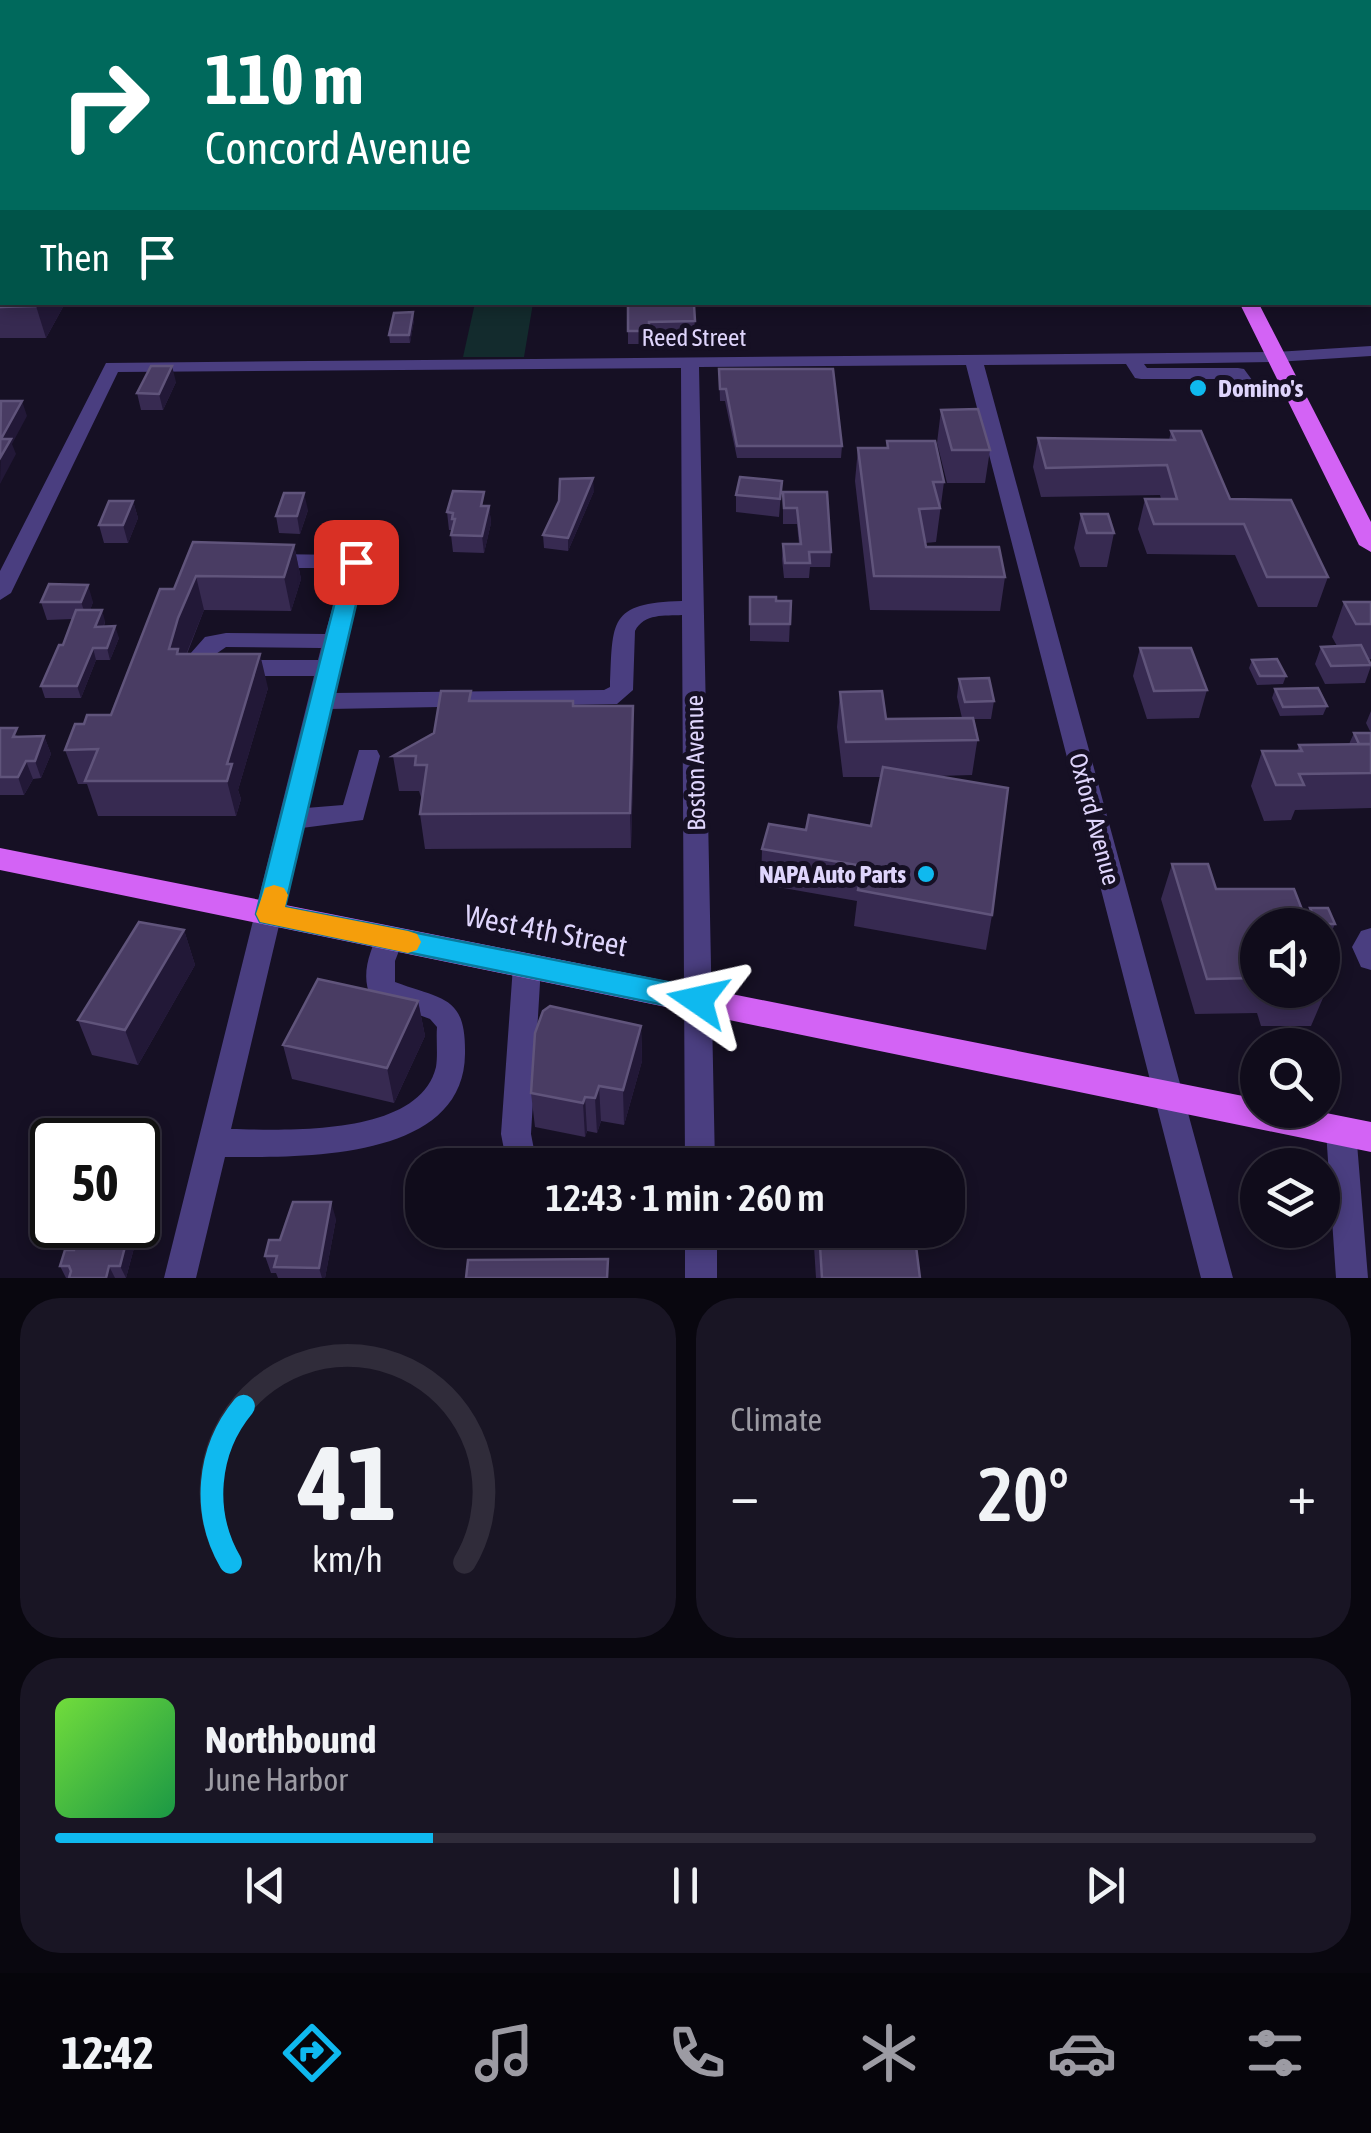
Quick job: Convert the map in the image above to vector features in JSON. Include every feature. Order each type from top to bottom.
[{"type":"main road","points":[[1250,305],[1371,545]]},
{"type":"main road","name":"West 4th Street","points":[[0,859],[1356,1134]]},
{"type":"street","name":"Reed Street","points":[[0,593],[112,366],[1276,357],[1371,351]]},
{"type":"street","points":[[1132,358],[1142,374],[1238,374],[1253,390],[1294,390]]},
{"type":"street","name":"Oxford Avenue","points":[[973,359],[1216,1278]]},
{"type":"street","name":"Boston Avenue","points":[[690,362],[700,1148]]},
{"type":"street","points":[[180,1278],[334,640],[366,529]]},
{"type":"street","points":[[239,561],[356,562]]},
{"type":"street","points":[[320,701],[609,698],[622,690],[624,631],[629,620],[649,609],[693,608]]},
{"type":"street","points":[[328,668],[216,668],[204,666],[201,654],[213,642],[226,640],[334,640]]},
{"type":"street","points":[[293,819],[354,813],[368,756]]},
{"type":"street","points":[[212,1143],[349,1141],[386,1132],[437,1094],[446,1078],[451,1024],[440,1011],[381,989],[382,961],[390,938]]},
{"type":"street","points":[[1371,939],[1366,947],[1371,959]]},
{"type":"street","points":[[519,1148],[516,1134],[528,966]]},
{"type":"street","points":[[1352,1278],[1360,1230],[1356,1134]]},
{"type":"street","points":[[701,1248],[702,1278]]},
{"type":"green space","points":[[475,305],[533,305],[524,357],[463,357]]},
{"type":"building","points":[[628,305],[694,305],[695,321],[649,322],[649,331],[628,331]]},
{"type":"building","points":[[413,312],[409,335],[389,335],[394,313]]},
{"type":"building","points":[[151,366],[172,366],[159,394],[137,393]]},
{"type":"building","points":[[719,369],[833,369],[842,446],[737,446],[726,389],[720,389]]},
{"type":"building","points":[[1,401],[22,401],[1,439],[11,439],[0,458]]},
{"type":"building","points":[[978,409],[990,450],[952,450],[941,410]]},
{"type":"building","points":[[1171,431],[1201,431],[1230,499],[1291,500],[1328,577],[1267,577],[1244,524],[1154,524],[1145,499],[1177,499],[1167,465],[1046,468],[1038,438],[1175,440]]},
{"type":"building","points":[[887,441],[935,441],[944,482],[933,482],[940,508],[919,509],[926,547],[999,547],[1005,577],[874,576],[858,448],[888,448]]},
{"type":"building","points":[[740,477],[782,481],[780,499],[736,495]]},
{"type":"building","points":[[593,478],[568,538],[543,535],[559,501],[560,479]]},
{"type":"building","points":[[453,491],[484,492],[481,506],[489,506],[482,536],[451,535],[455,519],[453,513],[447,512]]},
{"type":"building","points":[[783,492],[827,492],[831,552],[809,552],[810,563],[785,563],[783,544],[801,544],[797,508],[784,508]]},
{"type":"building","points":[[284,493],[304,493],[297,516],[276,516]]},
{"type":"building","points":[[109,501],[133,501],[123,525],[99,525]]},
{"type":"building","points":[[1081,514],[1108,514],[1114,533],[1087,533]]},
{"type":"building","points":[[193,542],[294,545],[284,577],[196,576],[169,649],[178,649],[177,654],[260,654],[227,764],[232,764],[227,781],[85,781],[98,749],[65,750],[75,724],[84,724],[87,715],[111,715],[160,589],[174,589]]},
{"type":"building","points":[[49,584],[88,585],[81,602],[41,602]]},
{"type":"building","points":[[750,597],[791,601],[790,624],[750,624]]},
{"type":"building","points":[[1344,602],[1371,602],[1371,624],[1356,624]]},
{"type":"building","points":[[76,610],[102,610],[95,627],[115,626],[107,648],[93,648],[77,686],[41,686],[59,645],[63,645]]},
{"type":"building","points":[[1361,645],[1371,665],[1331,666],[1321,647]]},
{"type":"building","points":[[1140,648],[1191,648],[1207,690],[1154,691]]},
{"type":"building","points":[[1277,659],[1286,676],[1260,676],[1252,660]]},
{"type":"building","points":[[989,678],[994,701],[965,702],[959,679]]},
{"type":"building","points":[[1318,688],[1327,706],[1283,707],[1275,689]]},
{"type":"building","points":[[441,691],[471,691],[469,701],[573,701],[573,706],[633,706],[630,813],[420,814],[427,765],[415,765],[416,756],[393,756],[434,733]]},
{"type":"building","points":[[882,691],[886,719],[973,718],[978,740],[846,742],[840,692]]},
{"type":"building","points":[[0,728],[17,728],[13,737],[44,736],[35,761],[26,761],[18,777],[0,777]]},
{"type":"building","points":[[1354,733],[1371,733],[1371,744],[1359,744]]},
{"type":"building","points":[[1371,744],[1371,773],[1299,774],[1304,785],[1276,785],[1262,751],[1302,751],[1299,745]]},
{"type":"building","points":[[883,767],[1008,788],[992,915],[858,890],[863,866],[762,849],[769,824],[806,830],[809,815],[871,826]]},
{"type":"building","points":[[1172,864],[1208,864],[1216,889],[1294,889],[1301,908],[1240,908],[1240,978],[1207,979]]},
{"type":"building","points":[[139,922],[184,930],[125,1030],[78,1020]]},
{"type":"building","points":[[318,979],[418,1001],[387,1068],[283,1045]]},
{"type":"building","points":[[550,1006],[641,1026],[623,1090],[599,1086],[595,1098],[585,1097],[583,1103],[531,1093],[535,1033],[543,1011]]},
{"type":"building","points":[[293,1202],[331,1202],[319,1268],[274,1267],[277,1256],[265,1256],[269,1240],[280,1240]]},
{"type":"building","points":[[125,1248],[120,1266],[109,1266],[106,1278],[69,1278],[69,1266],[60,1266],[65,1250]]},
{"type":"building","points":[[820,1248],[916,1248],[920,1278],[822,1278]]},
{"type":"building","points":[[608,1259],[607,1278],[466,1278],[468,1260]]},
{"type":"slow traffic","points":[[274,895],[270,914],[408,942]]},
{"type":"place","name":"Domino's","points":[[1198,388]]},
{"type":"place","name":"NAPA Auto Parts","points":[[926,874]]},
{"type":"route","points":[[356,562],[270,914],[698,1000]]}]
